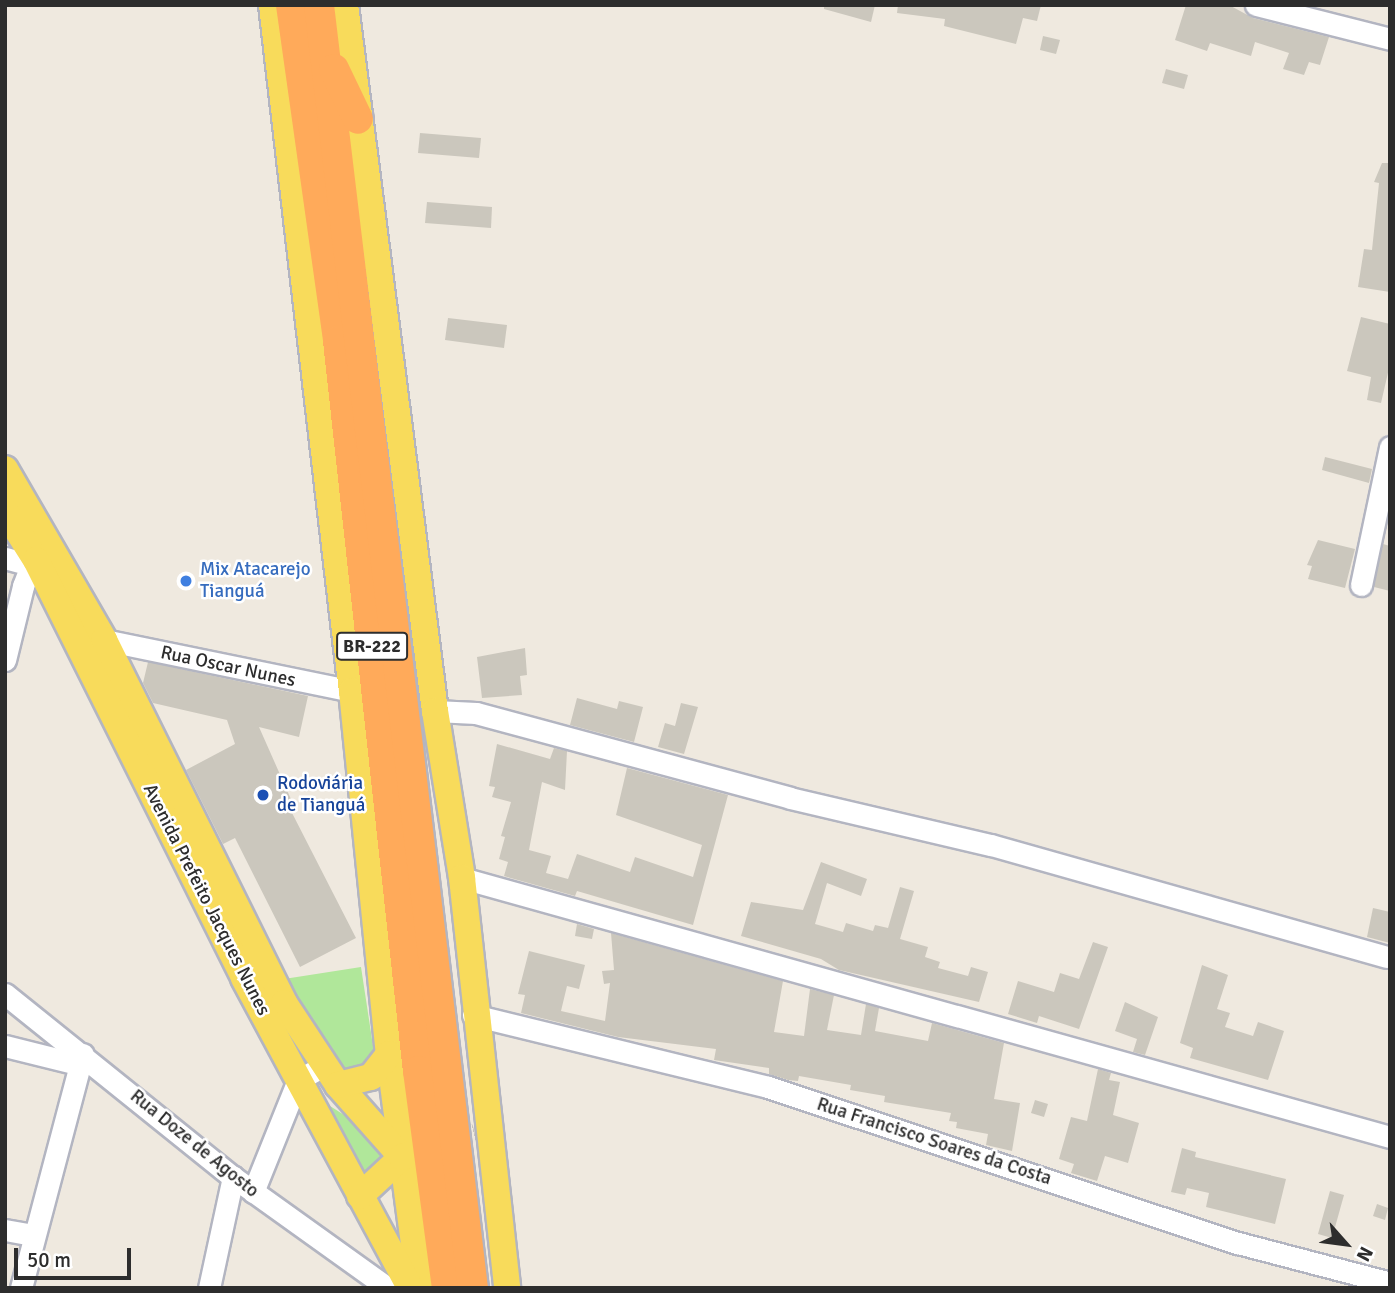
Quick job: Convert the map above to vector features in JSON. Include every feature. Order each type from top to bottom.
[{"type":"highway","name":"BR-222","points":[[319,5],[473,1288]]},
{"type":"highway","name":"BR-222","points":[[279,8],[304,99],[338,341],[418,1071],[447,1288]]},
{"type":"highway","points":[[324,49],[358,119]]},
{"type":"main road","points":[[345,5],[435,711],[461,878],[485,1135],[507,1288]]},
{"type":"main road","name":"BR-222","points":[[279,8],[389,1054],[408,1154],[420,1288]]},
{"type":"main road","name":"Avenida Prefeito Jacques Nunes","points":[[5,469],[40,557]]},
{"type":"main road","name":"Avenida Prefeito Jacques Nunes","points":[[5,511],[40,557],[93,646],[273,1008],[298,1080],[410,1288]]},
{"type":"main road","name":"Avenida Prefeito Jacques Nunes","points":[[273,1008],[331,1075],[408,1154]]},
{"type":"main road","points":[[331,1075],[372,1077],[389,1054]]},
{"type":"main road","points":[[360,1196],[408,1154]]},
{"type":"street","points":[[1256,5],[1390,39]]},
{"type":"street","points":[[1361,584],[1390,447]]},
{"type":"street","points":[[5,558],[40,557],[5,660]]},
{"type":"street","name":"Rua Oscar Nunes","points":[[93,646],[352,691]]},
{"type":"street","points":[[435,711],[476,713],[790,798],[991,845],[1386,957]]},
{"type":"street","points":[[461,878],[1390,1137]]},
{"type":"street","name":"Rua Doze de Agosto","points":[[5,994],[80,1059],[233,1177],[388,1288]]},
{"type":"street","name":"Rua Francisco Soares da Costa","points":[[473,1015],[768,1087],[1238,1244],[1390,1283]]},
{"type":"street","points":[[5,1046],[80,1059],[21,1288]]},
{"type":"street","points":[[253,1192],[298,1080],[331,1075]]},
{"type":"street","points":[[209,1288],[233,1177]]},
{"type":"street","points":[[5,1230],[34,1235]]},
{"type":"green space","points":[[361,967],[375,1059],[352,1072],[333,1062],[284,979]]},
{"type":"green space","points":[[330,1106],[379,1137],[382,1168],[363,1187]]},
{"type":"building","points":[[824,5],[875,5],[871,22],[824,9]]},
{"type":"building","points":[[898,5],[1041,5],[1037,21],[1023,18],[1016,44],[944,26],[945,19],[897,13]]},
{"type":"building","points":[[1186,5],[1229,5],[1253,18],[1329,37],[1320,65],[1309,62],[1304,75],[1283,69],[1289,53],[1255,42],[1251,56],[1210,43],[1207,51],[1175,40]]},
{"type":"building","points":[[1043,36],[1060,40],[1056,54],[1040,50]]},
{"type":"building","points":[[1166,69],[1188,75],[1184,89],[1162,83]]},
{"type":"building","points":[[420,133],[481,138],[479,158],[418,153]]},
{"type":"building","points":[[1382,163],[1390,163],[1390,292],[1358,287],[1364,249],[1372,250],[1379,183],[1374,182]]},
{"type":"building","points":[[427,202],[492,207],[491,228],[425,223]]},
{"type":"building","points":[[1361,317],[1390,324],[1390,364],[1381,403],[1367,400],[1371,377],[1347,371]]},
{"type":"building","points":[[448,318],[507,325],[504,348],[445,340]]},
{"type":"building","points":[[1325,457],[1372,469],[1369,483],[1322,470]]},
{"type":"building","points":[[1318,540],[1355,549],[1345,588],[1308,579],[1312,566],[1307,565]]},
{"type":"building","points":[[1383,544],[1390,546],[1390,591],[1374,587]]},
{"type":"building","points":[[525,648],[527,675],[520,676],[522,695],[482,698],[477,657]]},
{"type":"building","points":[[148,662],[308,696],[299,737],[259,727],[294,806],[290,809],[356,938],[300,967],[235,838],[223,844],[186,770],[235,744],[227,720],[153,703],[143,683]]},
{"type":"building","points":[[577,698],[617,709],[619,701],[643,707],[634,742],[570,725]]},
{"type":"building","points":[[681,703],[698,707],[684,754],[658,747],[665,723],[675,726]]},
{"type":"building","points":[[497,744],[550,759],[554,748],[567,751],[565,790],[542,782],[529,850],[551,856],[546,873],[568,879],[577,854],[630,872],[635,857],[693,877],[702,845],[616,815],[627,768],[728,795],[693,925],[577,891],[575,896],[504,876],[508,862],[499,859],[505,837],[501,836],[511,802],[492,797],[495,787],[489,786]]},
{"type":"building","points":[[821,862],[867,879],[861,896],[827,883],[815,924],[843,932],[846,923],[873,931],[875,925],[888,928],[900,887],[914,891],[900,939],[928,947],[925,957],[940,962],[938,968],[968,976],[971,967],[988,972],[979,1002],[839,970],[821,959],[741,936],[751,902],[803,910]]},
{"type":"building","points":[[1373,908],[1390,912],[1390,943],[1367,937]]},
{"type":"building","points":[[577,924],[594,929],[592,939],[575,936]]},
{"type":"building","points":[[611,933],[783,981],[774,1032],[804,1036],[810,989],[834,995],[827,1030],[861,1035],[866,1004],[879,1008],[875,1031],[928,1041],[932,1023],[1004,1043],[994,1099],[1020,1103],[1012,1151],[986,1145],[988,1134],[956,1128],[957,1122],[949,1121],[951,1113],[884,1102],[885,1096],[850,1090],[851,1085],[799,1076],[798,1081],[788,1080],[769,1074],[769,1068],[714,1060],[716,1049],[618,1037],[521,1013],[525,995],[518,994],[529,951],[585,965],[579,989],[567,986],[561,1011],[605,1021],[610,983],[604,984],[602,971],[614,970]]},
{"type":"building","points":[[1093,942],[1108,947],[1079,1029],[1039,1016],[1037,1023],[1008,1014],[1018,981],[1054,992],[1060,973],[1079,979]]},
{"type":"building","points":[[1202,965],[1228,975],[1217,1009],[1230,1013],[1225,1027],[1253,1036],[1258,1022],[1284,1031],[1268,1080],[1190,1058],[1193,1048],[1180,1043]]},
{"type":"building","points":[[1125,1002],[1158,1017],[1145,1055],[1133,1052],[1137,1039],[1115,1031]]},
{"type":"building","points":[[1098,1069],[1111,1073],[1109,1080],[1120,1082],[1113,1115],[1139,1123],[1128,1163],[1105,1156],[1097,1181],[1071,1173],[1074,1164],[1059,1159],[1071,1117],[1087,1121]]},
{"type":"building","points":[[1035,1100],[1048,1104],[1044,1117],[1031,1113]]},
{"type":"building","points":[[1182,1148],[1196,1152],[1195,1157],[1286,1179],[1275,1224],[1206,1207],[1209,1193],[1187,1188],[1185,1195],[1171,1192]]},
{"type":"building","points":[[1330,1191],[1344,1195],[1332,1238],[1318,1234]]},
{"type":"building","points":[[1377,1204],[1388,1208],[1385,1220],[1373,1216]]},
{"type":"tunnel","points":[[437,1147],[476,1137]]},
{"type":"place","name":"Mix Atacarejo Tianguá","points":[[186,581]]},
{"type":"place","name":"Rodoviária de Tianguá","points":[[263,795]]}]
